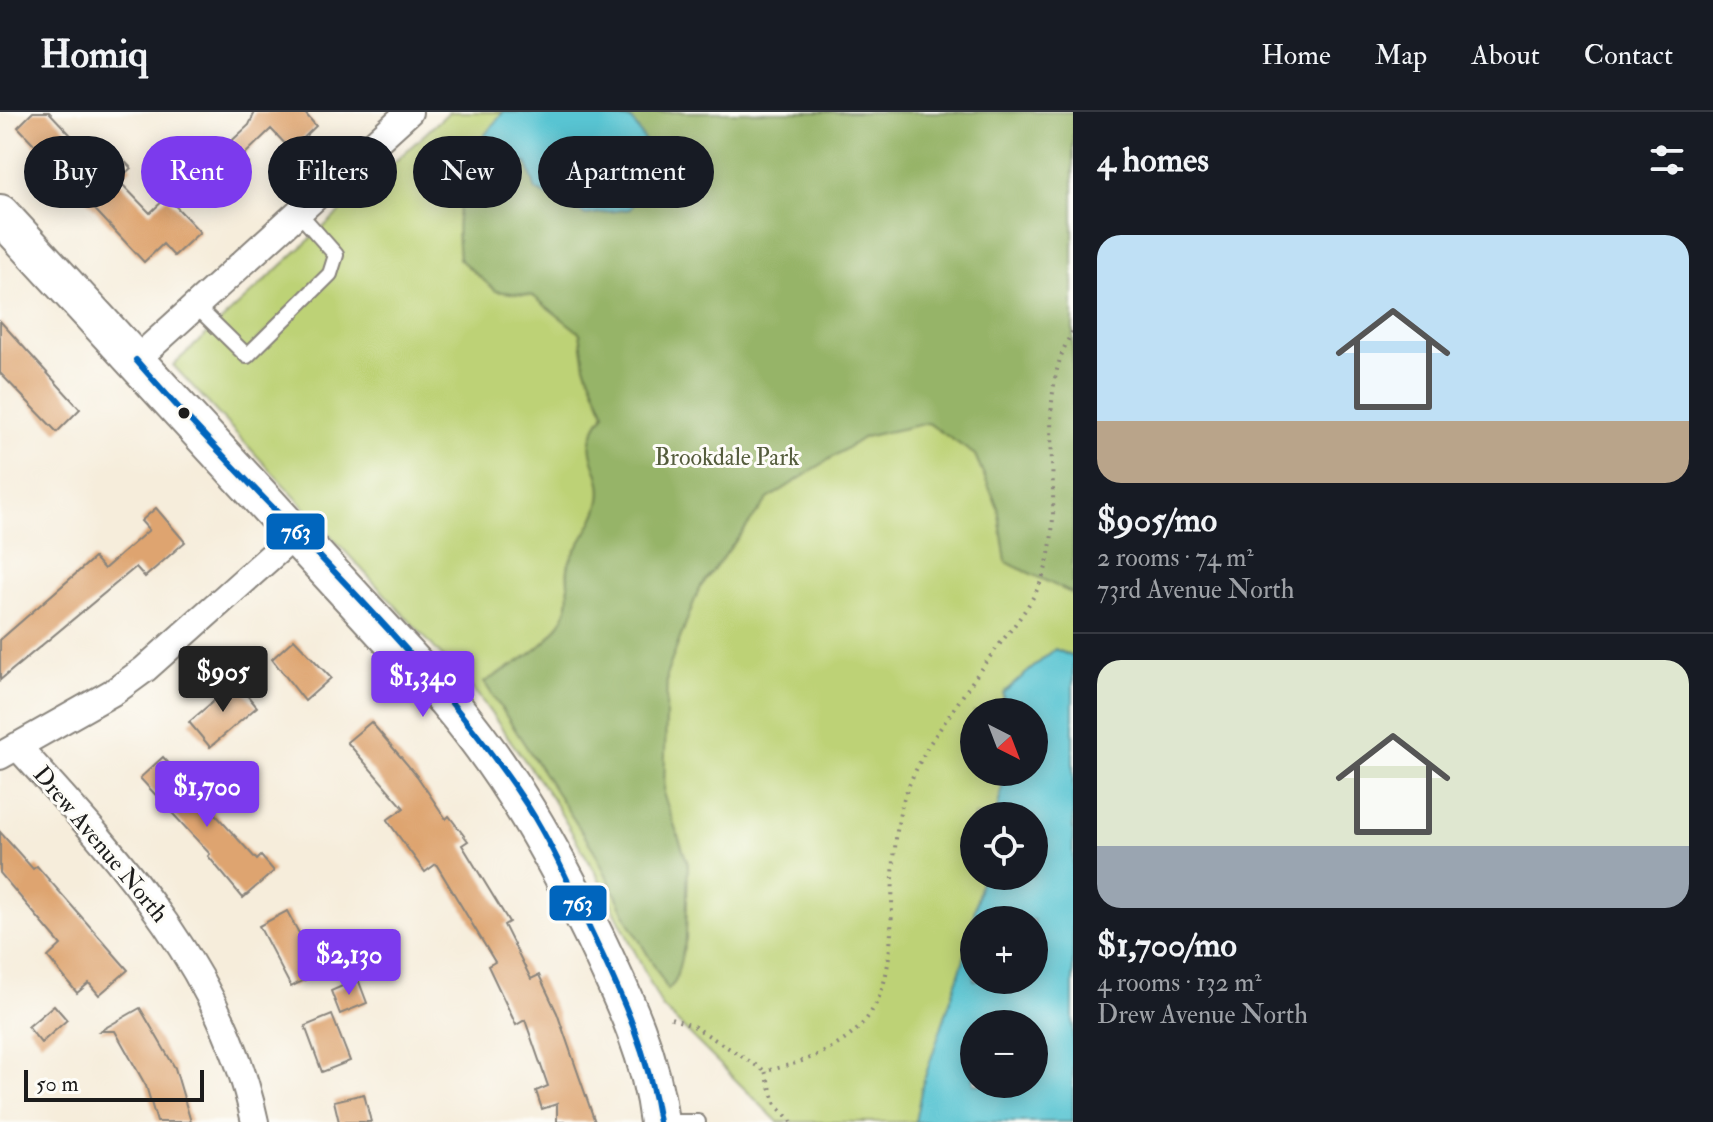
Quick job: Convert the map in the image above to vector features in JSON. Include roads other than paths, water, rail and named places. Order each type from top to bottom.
[{"type":"street","points":[[136,360],[400,115]]},
{"type":"street","points":[[3,224],[136,360],[447,700],[519,794],[560,867],[634,1019],[651,1074],[659,1122]]},
{"type":"street","points":[[9,751],[115,691],[145,669],[295,535]]},
{"type":"street","name":"Drew Avenue North","points":[[9,751],[114,852],[159,909],[198,972],[230,1039],[255,1122]]},
{"type":"lane","points":[[196,306],[247,356],[330,274],[336,255],[298,212]]},
{"type":"lane","points":[[674,1122],[698,1122]]},
{"type":"water","points":[[503,112],[591,112],[632,120],[642,136],[538,136],[538,191],[527,163],[522,162],[522,136],[484,136]]},
{"type":"water","points":[[572,208],[631,208],[630,209],[586,215]]},
{"type":"water","points":[[1055,649],[1073,657],[1073,1122],[915,1122],[922,1086],[960,971],[960,994],[1048,994],[1048,906],[976,906],[979,890],[1048,890],[1048,802],[999,802],[1002,786],[1048,786],[1048,698],[1003,698],[1003,693]]},
{"type":"park label","name":"Brookdale Park","points":[[727,457]]}]
